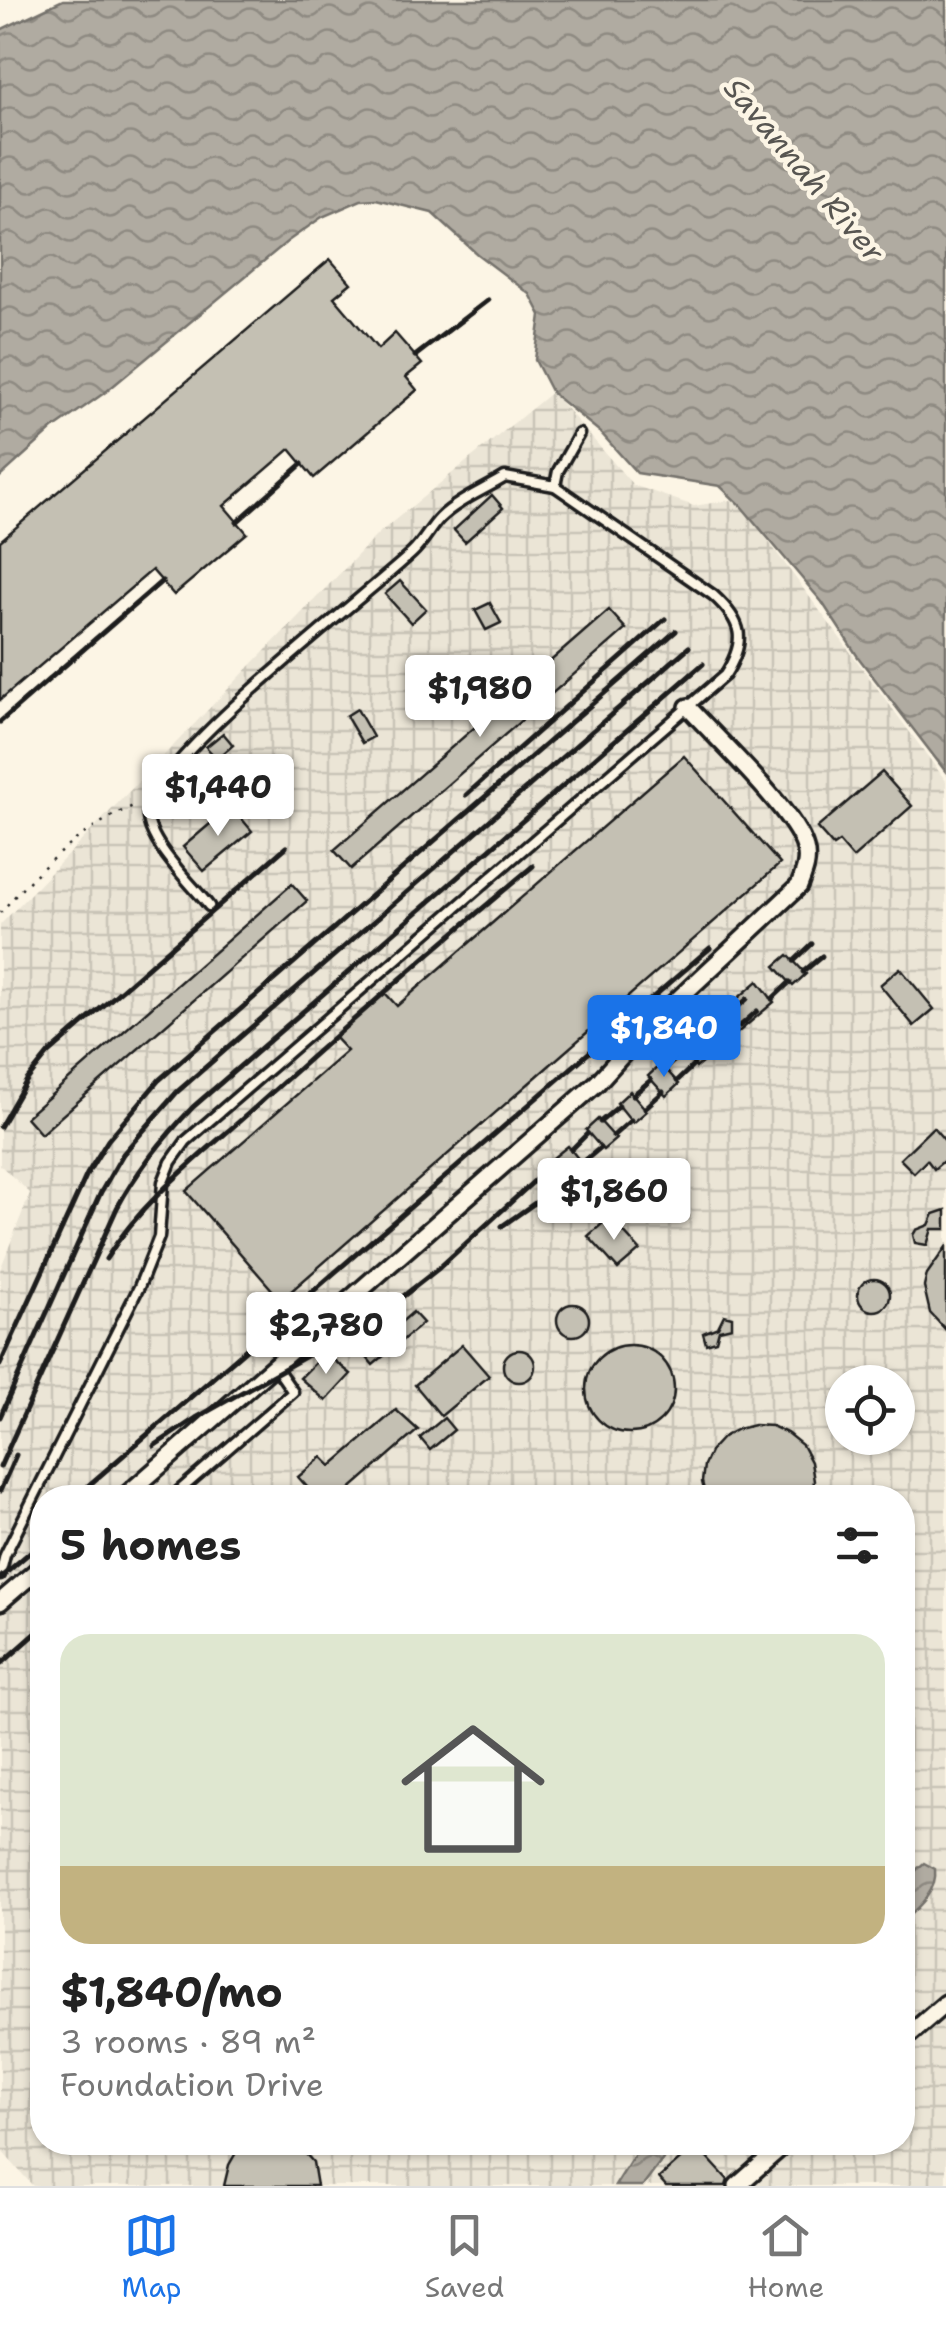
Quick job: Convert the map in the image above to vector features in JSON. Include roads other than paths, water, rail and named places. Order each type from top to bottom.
[{"type":"street","points":[[137,1485],[598,1083],[643,1032],[799,886],[806,868],[806,851],[796,826],[688,707]]},
{"type":"street","points":[[0,1602],[30,1576]]},
{"type":"street","points":[[915,2030],[946,2003]]},
{"type":"street","points":[[737,2186],[772,2155]]},
{"type":"lane","points":[[555,486],[558,471],[580,434]]},
{"type":"lane","points":[[40,1485],[139,1286],[159,1237],[164,1182],[171,1162],[186,1142],[726,675],[736,658],[738,626],[731,611],[555,486],[505,477],[442,516],[414,552],[363,592],[195,744],[157,787],[148,813],[152,835],[209,906]]},
{"type":"lane","points":[[186,1485],[293,1392],[275,1366]]},
{"type":"lane","points":[[0,1575],[5,1555],[30,1505]]},
{"type":"water","name":"Savannah River","points":[[63,0],[946,0],[946,772],[858,657],[822,602],[741,506],[720,486],[637,473],[600,432],[552,393],[535,360],[541,315],[530,294],[432,213],[376,199],[361,200],[322,217],[107,391],[53,429],[0,477],[0,30]]},
{"type":"water","points":[[924,1863],[935,1869],[933,1885],[915,1910],[915,1872]]},
{"type":"water","points":[[634,2155],[666,2155],[643,2186],[615,2186]]},
{"type":"railway","points":[[415,356],[488,300]]},
{"type":"railway","points":[[237,522],[302,464]]},
{"type":"railway","points":[[0,722],[162,581]]},
{"type":"railway","points":[[466,795],[665,619]]},
{"type":"railway","points":[[0,1365],[87,1174],[108,1140],[159,1080],[676,631]]},
{"type":"railway","points":[[0,1417],[101,1192],[123,1154],[177,1092],[689,647]]},
{"type":"railway","points":[[0,1467],[117,1208],[171,1130],[703,664]]},
{"type":"railway","points":[[0,1127],[27,1080],[48,1054],[286,847]]},
{"type":"railway","points":[[106,1259],[154,1199],[192,1163],[533,866]]},
{"type":"railway","points":[[794,961],[812,944]]},
{"type":"railway","points":[[89,1485],[710,948]]},
{"type":"railway","points":[[803,972],[822,956]]},
{"type":"railway","points":[[772,999],[790,982]]},
{"type":"railway","points":[[730,1014],[747,999]]},
{"type":"railway","points":[[740,1026],[757,1011]]},
{"type":"railway","points":[[698,1042],[715,1026]]},
{"type":"railway","points":[[665,1068],[684,1053]]},
{"type":"railway","points":[[677,1081],[694,1065]]},
{"type":"railway","points":[[633,1095],[651,1080]]},
{"type":"railway","points":[[645,1108],[663,1092]]},
{"type":"railway","points":[[600,1122],[619,1106]]},
{"type":"railway","points":[[613,1136],[631,1120]]},
{"type":"railway","points":[[571,1150],[587,1134]]},
{"type":"railway","points":[[582,1163],[600,1148]]},
{"type":"railway","points":[[154,1446],[196,1418],[378,1316],[439,1268],[556,1161]]},
{"type":"railway","points":[[502,1226],[568,1175]]},
{"type":"railway","points":[[0,1491],[16,1455]]},
{"type":"railway","points":[[0,1578],[30,1552]]},
{"type":"railway","points":[[0,1665],[30,1639]]}]
